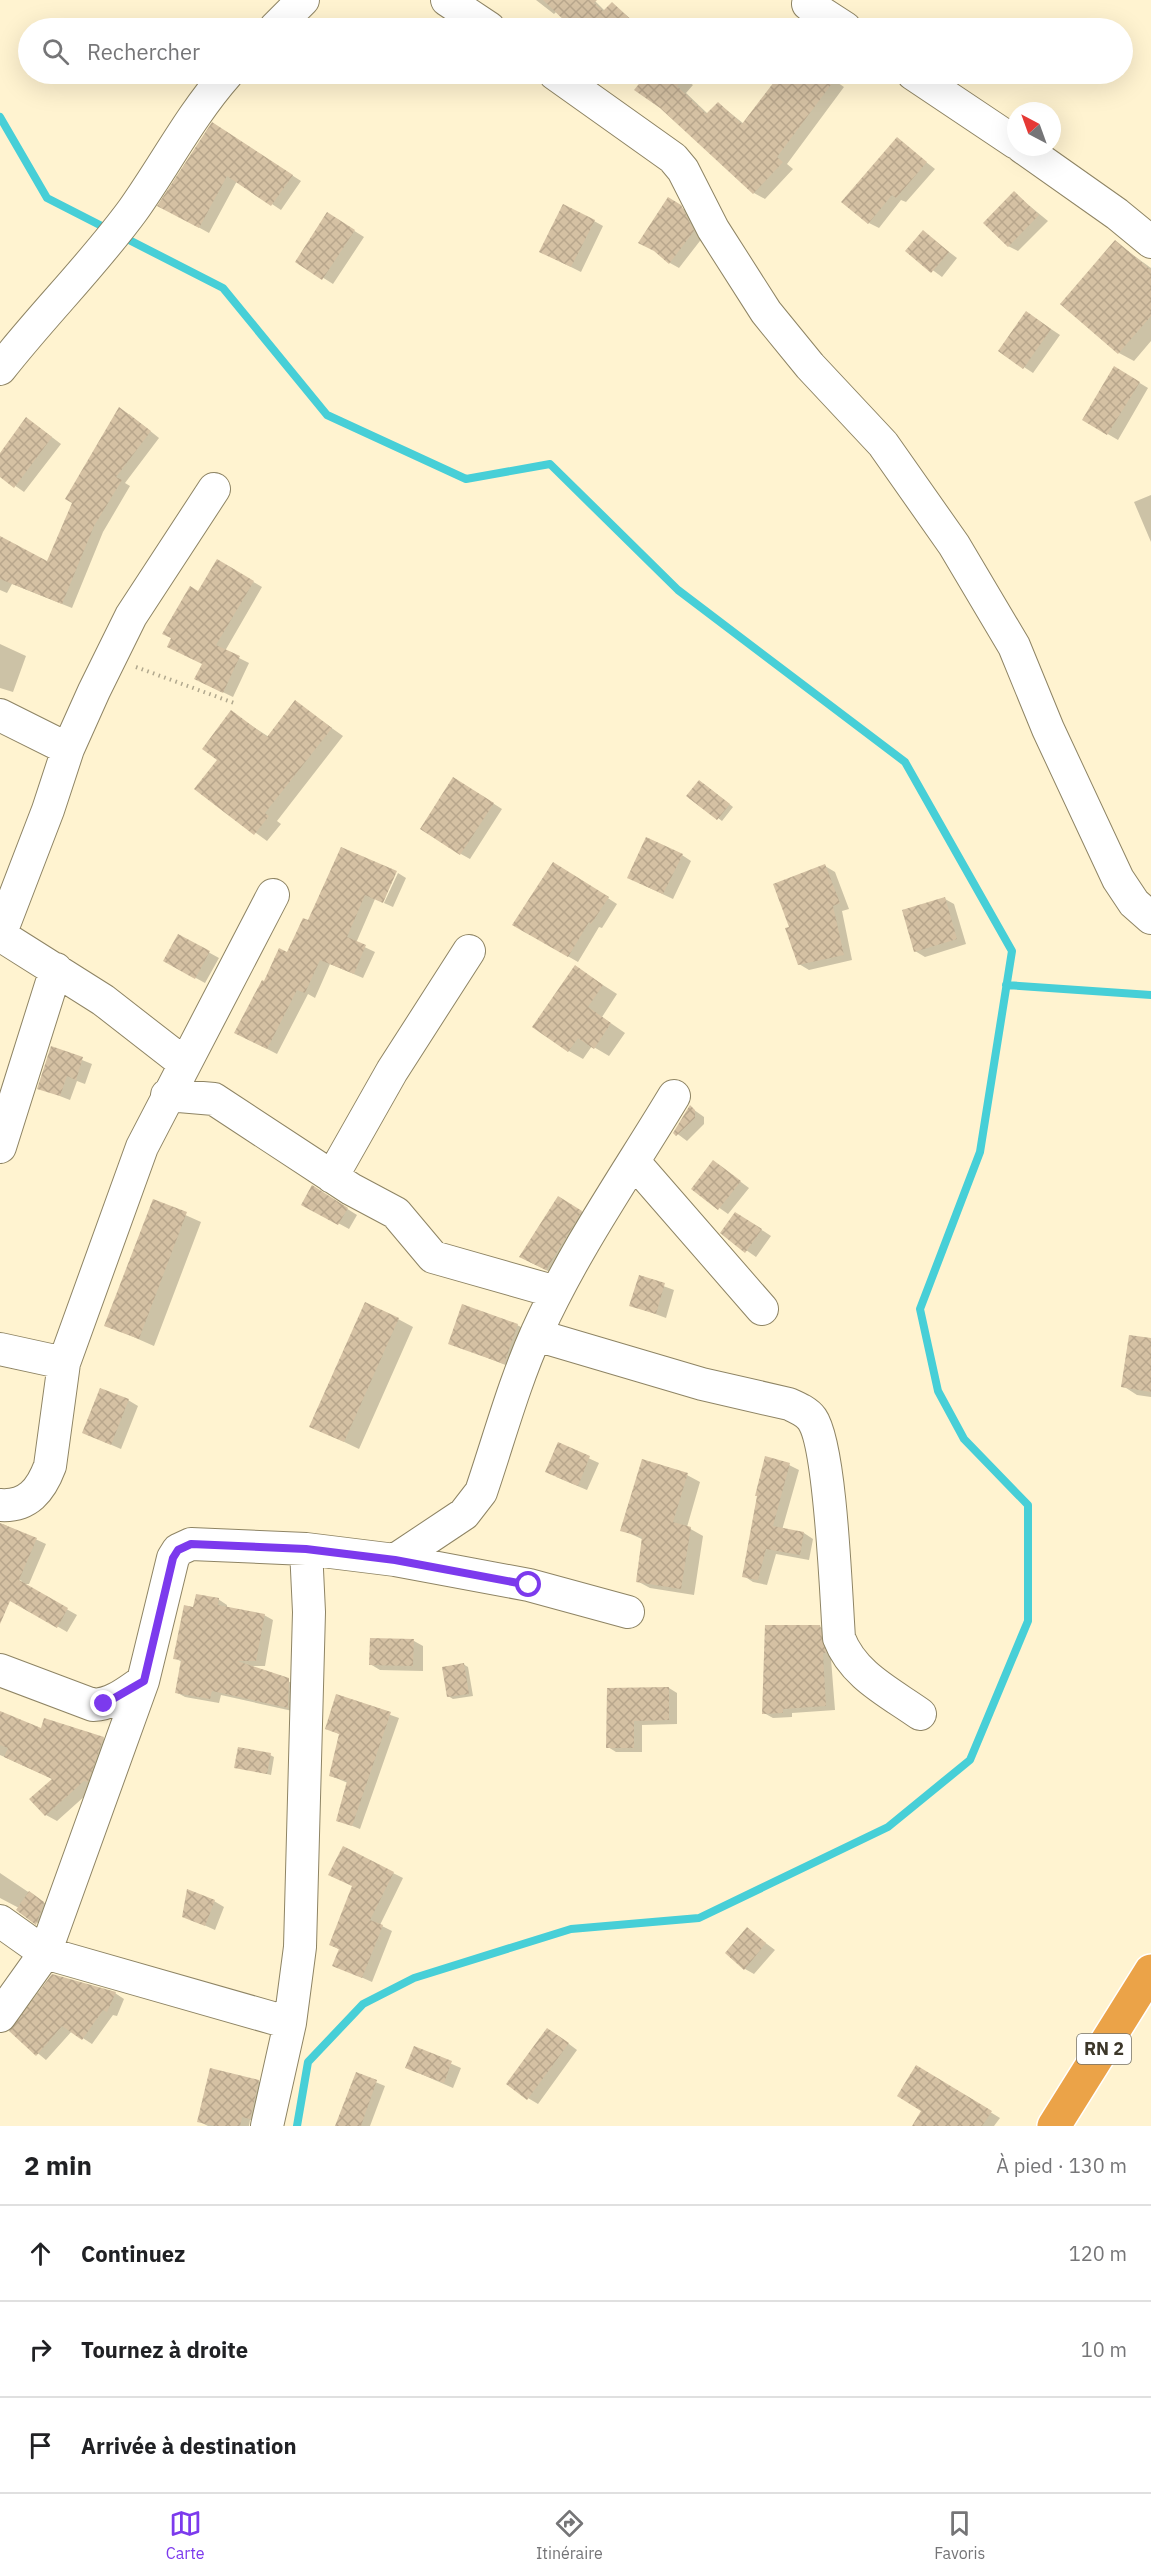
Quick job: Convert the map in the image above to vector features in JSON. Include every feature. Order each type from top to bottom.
[{"type":"highway","name":"RN 2","points":[[1054,2126],[1151,1971]]},
{"type":"street","points":[[285,18],[303,0]]},
{"type":"street","points":[[447,0],[474,18]]},
{"type":"street","points":[[807,4],[829,18]]},
{"type":"street","points":[[0,369],[24,338],[91,266],[134,208],[197,111],[219,84]]},
{"type":"street","points":[[569,84],[665,150],[673,158],[683,170],[714,229],[766,312],[810,366],[883,444],[954,544],[1014,646],[1048,729],[1118,879],[1134,903],[1151,918]]},
{"type":"street","points":[[929,84],[1007,137]]},
{"type":"street","points":[[1035,156],[1117,214],[1151,242]]},
{"type":"street","points":[[184,1063],[104,1000],[0,935],[48,810],[68,749],[110,658],[137,606],[214,489]]},
{"type":"street","points":[[0,715],[68,749]]},
{"type":"street","points":[[0,1505],[20,1504],[31,1498],[44,1481],[50,1466],[64,1363],[142,1147],[184,1063],[208,1024],[273,895]]},
{"type":"street","points":[[332,1177],[392,1071],[469,951]]},
{"type":"street","points":[[0,1147],[56,969]]},
{"type":"street","points":[[167,1095],[214,1099],[332,1177],[396,1213],[433,1257],[556,1292]]},
{"type":"street","points":[[395,1560],[464,1514],[481,1492],[536,1335],[556,1292],[604,1204],[634,1162],[675,1096]]},
{"type":"street","points":[[634,1162],[762,1310]]},
{"type":"street","points":[[536,1335],[702,1384],[789,1404],[812,1419],[824,1452],[839,1638],[846,1657],[867,1677],[920,1714]]},
{"type":"street","points":[[0,1349],[64,1363]]},
{"type":"street","points":[[0,2016],[45,1953],[144,1681],[173,1558],[178,1550],[191,1544],[306,1549],[395,1560],[529,1585],[628,1612]]},
{"type":"street","points":[[267,2126],[290,2023],[300,1947],[309,1612],[306,1549]]},
{"type":"street","points":[[0,1670],[93,1705],[117,1699],[144,1681]]},
{"type":"street","points":[[0,1921],[45,1953],[290,2023]]},
{"type":"path","points":[[110,658],[234,703]]},
{"type":"building","points":[[543,0],[597,0],[594,3],[603,11],[612,2],[629,18],[579,18],[562,18]]},
{"type":"building","points":[[639,84],[679,84],[677,86],[706,114],[718,102],[742,124],[772,84],[832,84],[777,157],[783,162],[753,194],[660,108],[634,90]]},
{"type":"building","points":[[212,122],[293,175],[271,206],[227,176],[199,228],[157,206]]},
{"type":"building","points":[[897,137],[927,162],[896,198],[892,195],[868,224],[841,202]]},
{"type":"building","points":[[1014,191],[1039,215],[1008,247],[983,223]]},
{"type":"building","points":[[668,197],[681,205],[694,231],[669,264],[654,251],[638,243]]},
{"type":"building","points":[[563,204],[595,220],[571,267],[539,252]]},
{"type":"building","points":[[327,212],[355,230],[322,280],[295,262]]},
{"type":"building","points":[[923,230],[949,252],[931,273],[905,251]]},
{"type":"building","points":[[1115,240],[1151,270],[1151,316],[1118,354],[1060,304]]},
{"type":"building","points":[[1026,311],[1051,329],[1023,369],[998,351]]},
{"type":"building","points":[[1114,366],[1140,382],[1107,435],[1082,420]]},
{"type":"building","points":[[119,407],[151,431],[116,477],[122,480],[94,526],[62,604],[0,579],[0,536],[47,561],[72,503],[65,499]]},
{"type":"building","points":[[26,417],[52,437],[14,488],[0,477],[0,453]]},
{"type":"building","points":[[217,559],[254,581],[216,645],[240,656],[223,693],[194,679],[202,664],[167,647],[171,638],[162,634],[190,586],[198,591]]},
{"type":"building","points":[[295,700],[332,728],[265,813],[269,816],[254,835],[194,789],[217,760],[202,749],[231,710],[267,737]]},
{"type":"building","points":[[453,777],[494,803],[460,855],[420,829]]},
{"type":"building","points":[[699,780],[730,804],[717,820],[686,796]]},
{"type":"building","points":[[646,837],[683,854],[663,894],[627,878]]},
{"type":"building","points":[[341,847],[397,871],[383,903],[365,895],[347,937],[366,945],[354,974],[320,960],[305,993],[297,990],[267,1049],[234,1033],[262,980],[264,981],[279,948],[287,952],[303,918],[308,920]]},
{"type":"building","points":[[553,862],[609,897],[591,924],[589,922],[568,957],[512,925]]},
{"type":"building","points":[[825,864],[840,903],[833,906],[844,955],[798,965],[785,928],[789,927],[773,884]]},
{"type":"building","points":[[945,897],[957,939],[914,952],[902,910]]},
{"type":"building","points":[[178,934],[210,951],[195,979],[163,961]]},
{"type":"building","points":[[575,965],[603,985],[588,1007],[611,1023],[594,1049],[578,1038],[568,1052],[532,1027]]},
{"type":"building","points":[[51,1046],[83,1057],[76,1080],[67,1076],[60,1096],[37,1089]]},
{"type":"building","points":[[690,1105],[695,1110],[695,1118],[676,1136],[673,1133]]},
{"type":"building","points":[[713,1160],[741,1181],[718,1210],[691,1189]]},
{"type":"building","points":[[312,1185],[348,1208],[338,1225],[301,1205]]},
{"type":"building","points":[[558,1196],[582,1211],[546,1270],[519,1257]]},
{"type":"building","points":[[153,1199],[187,1212],[139,1339],[104,1326]]},
{"type":"building","points":[[735,1212],[762,1229],[745,1253],[720,1233]]},
{"type":"building","points":[[639,1275],[665,1283],[656,1314],[629,1306]]},
{"type":"building","points":[[365,1302],[399,1318],[344,1442],[309,1427]]},
{"type":"building","points":[[462,1304],[518,1324],[504,1364],[448,1344]]},
{"type":"building","points":[[1129,1335],[1151,1338],[1151,1392],[1121,1387]]},
{"type":"building","points":[[100,1388],[129,1399],[111,1445],[82,1433]]},
{"type":"building","points":[[558,1442],[590,1456],[578,1486],[545,1472]]},
{"type":"building","points":[[765,1456],[790,1463],[773,1526],[804,1532],[800,1555],[766,1549],[758,1580],[742,1577],[757,1496],[755,1496]]},
{"type":"building","points":[[642,1459],[688,1473],[673,1522],[691,1527],[681,1589],[636,1582],[642,1537],[620,1531]]},
{"type":"building","points":[[0,1523],[37,1538],[19,1580],[68,1608],[57,1628],[10,1601],[0,1624]]},
{"type":"building","points":[[196,1594],[219,1598],[218,1605],[265,1614],[256,1661],[237,1661],[289,1678],[288,1708],[212,1691],[210,1699],[175,1693],[181,1660],[173,1659],[184,1605],[193,1607]]},
{"type":"building","points":[[765,1625],[820,1625],[826,1652],[823,1654],[826,1706],[783,1709],[783,1713],[762,1714]]},
{"type":"building","points":[[370,1638],[414,1639],[413,1666],[369,1665]]},
{"type":"building","points":[[464,1663],[469,1694],[447,1697],[442,1667]]},
{"type":"building","points":[[669,1687],[669,1720],[634,1721],[634,1748],[606,1748],[607,1688]]},
{"type":"building","points":[[336,1694],[391,1712],[352,1826],[336,1821],[347,1781],[329,1776],[339,1734],[325,1729]]},
{"type":"building","points":[[0,1711],[41,1728],[44,1718],[104,1737],[88,1782],[84,1781],[45,1816],[29,1799],[52,1779],[4,1757],[8,1748],[0,1745]]},
{"type":"building","points":[[238,1747],[271,1753],[267,1774],[234,1768]]},
{"type":"building","points":[[343,1846],[394,1872],[370,1920],[383,1925],[362,1978],[332,1966],[339,1949],[329,1945],[352,1886],[328,1875]]},
{"type":"building","points":[[187,1889],[215,1900],[205,1926],[182,1917]]},
{"type":"building","points":[[29,1891],[44,1902],[36,1925],[16,1910]]},
{"type":"building","points":[[747,1927],[766,1943],[744,1970],[725,1953]]},
{"type":"building","points":[[52,1974],[116,1992],[107,2012],[103,2010],[82,2040],[62,2026],[36,2056],[9,2031]]},
{"type":"building","points":[[547,2028],[569,2043],[527,2100],[506,2084]]},
{"type":"building","points":[[414,2046],[452,2061],[444,2083],[405,2068]]},
{"type":"building","points":[[916,2065],[992,2111],[982,2126],[912,2126],[921,2111],[897,2096]]},
{"type":"building","points":[[210,2068],[259,2080],[250,2119],[242,2117],[240,2126],[215,2126],[197,2122]]},
{"type":"building","points":[[356,2072],[377,2080],[361,2126],[335,2126]]},
{"type":"waterway","points":[[0,117],[47,198],[223,288],[327,415],[466,479],[550,464],[678,590],[905,762],[1012,951],[980,1152],[920,1309],[938,1391],[964,1439],[1028,1505],[1028,1621],[970,1760],[888,1827],[699,1918],[571,1929],[414,1978],[363,2004],[308,2062],[297,2126]]},
{"type":"waterway","points":[[1006,985],[1151,995]]},
{"type":"route","points":[[104,1704],[117,1699],[144,1681],[173,1558],[178,1550],[191,1544],[306,1549],[395,1560],[529,1585]]}]
